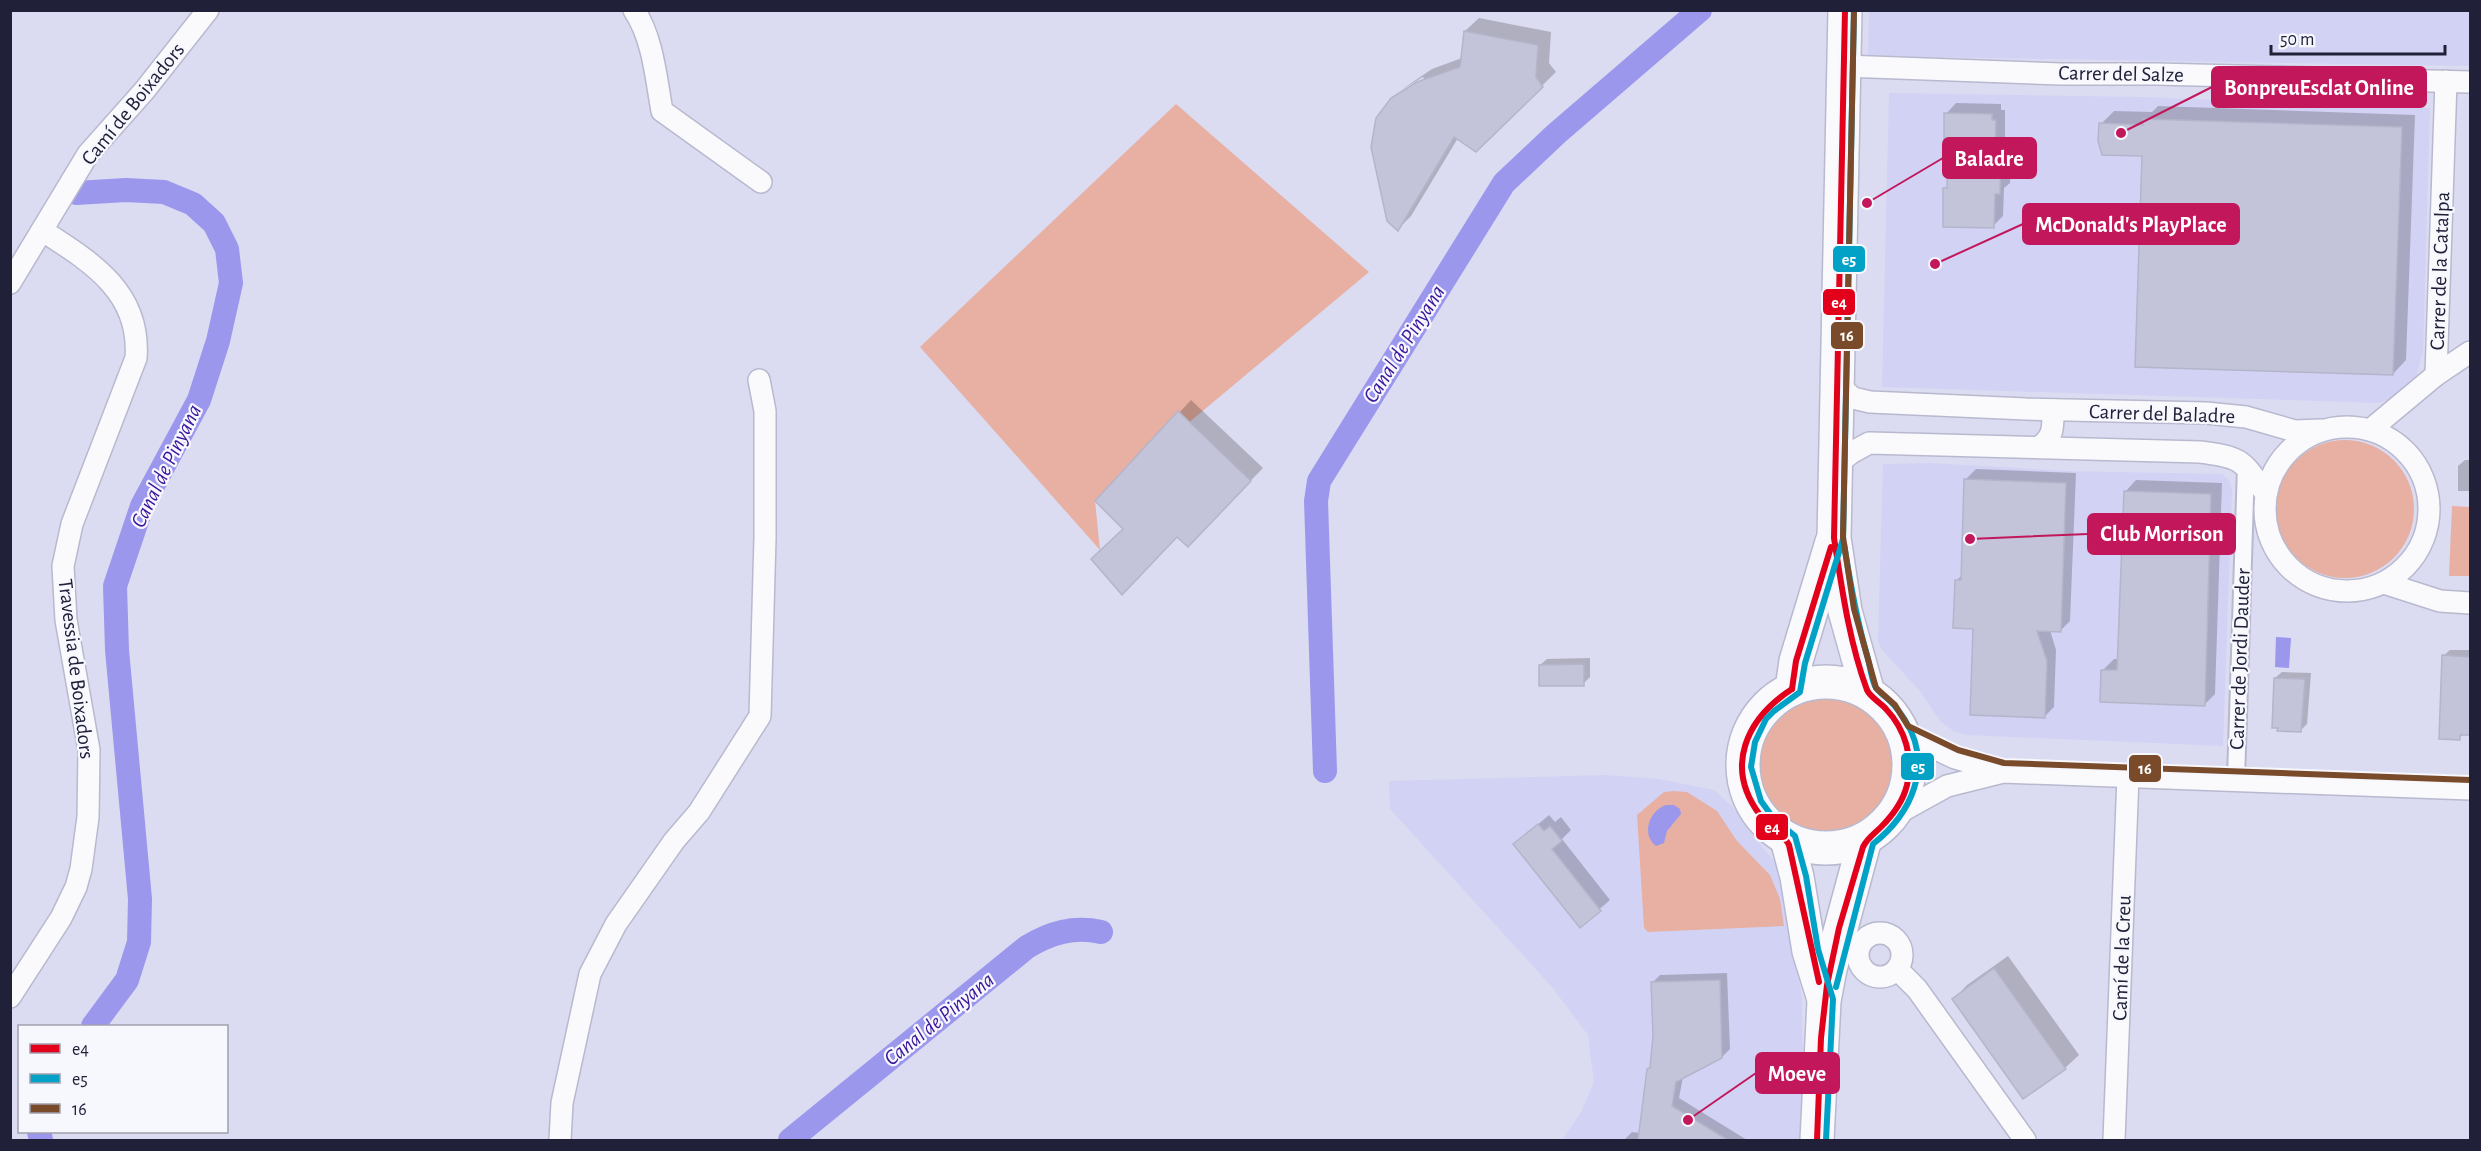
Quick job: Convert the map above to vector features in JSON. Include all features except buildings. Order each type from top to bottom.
[{"type":"main road","points":[[1845,10],[1834,538],[1845,611],[1868,693]]},
{"type":"main road","points":[[1791,689],[1796,661],[1834,538]]},
{"type":"main road","points":[[1830,681],[1843,683],[1868,693],[1888,710],[1902,733],[1909,757],[1907,783],[1898,806],[1891,817],[1865,839],[1853,844],[1826,848],[1813,847],[1787,839],[1768,825],[1753,806],[1744,781],[1742,767],[1746,739],[1759,714],[1774,699],[1804,684],[1830,681]]},
{"type":"main road","points":[[1787,839],[1797,877],[1809,951],[1824,1001]]},
{"type":"main road","points":[[1818,1140],[1824,1001],[1830,969],[1865,839]]},
{"type":"street","name":"Camí de Boixadors","points":[[10,283],[88,154],[144,91],[208,10]]},
{"type":"street","points":[[634,10],[640,19],[653,59],[662,111],[761,182]]},
{"type":"street","name":"Carrer del Salze","points":[[1844,66],[2061,74],[2156,74],[2470,82]]},
{"type":"street","name":"Carrer de la Catalpa","points":[[2370,430],[2436,375],[2446,81]]},
{"type":"street","name":"Travessia de Boixadors","points":[[10,997],[61,918],[76,887],[81,869],[88,817],[89,750],[66,620],[63,566],[72,524],[136,358],[137,347],[130,312],[111,283],[92,263],[43,231]]},
{"type":"street","points":[[2436,375],[2470,352]]},
{"type":"street","points":[[561,1140],[562,1103],[590,974],[616,924],[674,841],[699,812],[760,716],[765,538],[765,411],[759,380]]},
{"type":"street","name":"Carrer del Baladre","points":[[1838,385],[1853,398],[1870,402],[2229,415],[2295,430],[2324,430]]},
{"type":"street","points":[[2038,447],[2049,440],[2061,410]]},
{"type":"street","name":"Carrer del Baladre","points":[[2061,410],[2070,435],[2066,448]]},
{"type":"street","points":[[2347,427],[2370,430],[2395,443],[2415,463],[2426,488],[2429,516],[2422,543],[2407,566],[2384,583],[2359,591],[2333,591],[2309,582],[2288,566],[2273,545],[2266,520],[2266,494],[2273,473],[2286,454],[2303,440],[2324,430],[2347,427]]},
{"type":"street","name":"Carrer del Baladre","points":[[1835,466],[1851,453],[1869,443],[2200,452],[2238,459],[2246,466]]},
{"type":"street","points":[[2246,466],[2266,494]]},
{"type":"street","name":"Carrer de Jordi Dauder","points":[[2236,779],[2246,466]]},
{"type":"street","points":[[2384,583],[2440,601],[2470,603]]},
{"type":"street","points":[[1902,733],[1955,758],[2003,772],[2470,789]]},
{"type":"street","points":[[1891,817],[1947,786],[2003,772]]},
{"type":"street","name":"Camí de la Creu","points":[[2114,1140],[2128,776]]},
{"type":"street","points":[[1898,969],[1917,989],[2025,1140]]},
{"type":"shaded area","points":[[1869,11],[2470,11],[2470,66],[1868,56]]},
{"type":"shaded area","points":[[1889,93],[2143,97],[2430,108],[2423,351],[2417,374],[2411,384],[2391,400],[2378,403],[1882,387]]},
{"type":"shaded area","points":[[1176,104],[1369,272],[1095,501],[1100,550],[920,347]]},
{"type":"shaded area","points":[[2345,440],[2371,445],[2394,460],[2409,483],[2414,509],[2409,535],[2394,558],[2371,573],[2345,578],[2319,573],[2296,558],[2281,535],[2276,509],[2281,483],[2296,460],[2319,445]]},
{"type":"shaded area","points":[[1931,463],[2066,471],[2222,474],[2229,480],[2232,491],[2223,746],[1966,735],[1954,731],[1941,722],[1919,690],[1882,650],[1878,641],[1883,464]]},
{"type":"shaded area","points":[[2452,506],[2470,507],[2470,576],[2449,576]]},
{"type":"shaded area","points":[[2276,637],[2291,638],[2289,668],[2275,667]]},
{"type":"shaded area","points":[[1826,695],[1853,700],[1875,716],[1891,738],[1896,765],[1891,792],[1875,814],[1853,830],[1826,835],[1799,830],[1777,814],[1761,792],[1756,765],[1761,738],[1777,716],[1799,700]]},
{"type":"shaded area","points":[[1604,775],[1659,779],[1714,790],[1734,808],[1749,831],[1781,869],[1802,999],[1803,1119],[1800,1140],[1562,1140],[1581,1112],[1594,1082],[1588,1035],[1552,987],[1390,809],[1389,781]]},
{"type":"shaded area","points":[[1664,792],[1687,792],[1717,811],[1737,841],[1770,875],[1780,899],[1784,926],[1648,932],[1644,928],[1637,815]]},
{"type":"shaded area","points":[[1666,805],[1674,805],[1680,809],[1681,814],[1667,831],[1664,843],[1656,846],[1649,835],[1649,823],[1655,812]]},
{"type":"waterway","name":"Canal de Pinyana","points":[[1325,771],[1316,501],[1319,481],[1504,183],[1556,134],[1700,10]]},
{"type":"waterway","name":"Canal de Pinyana","points":[[76,193],[126,190],[164,192],[193,204],[214,223],[227,249],[231,283],[218,341],[199,400],[142,506],[115,586],[117,650],[140,899],[139,942],[127,980],[94,1025]]},
{"type":"waterway","name":"Canal de Pinyana","points":[[790,1140],[1027,947],[1044,938],[1071,930],[1101,932]]},
{"type":"waterway","name":"Canal de Pinyana","points":[[39,1133],[41,1140]]},
{"type":"transit line","name":"e4","points":[[1817,1140],[1821,1038],[1827,985],[1839,928],[1863,847],[1890,818],[1900,803],[1909,775],[1908,754],[1903,735],[1893,717],[1868,693],[1855,653],[1834,538],[1845,10]]},
{"type":"transit line","name":"e5","points":[[1826,1140],[1833,999],[1818,949],[1806,876],[1795,836],[1774,819],[1761,801],[1751,767],[1755,742],[1766,719],[1800,692],[1805,663],[1843,539],[1854,10]]},
{"type":"transit line","name":"16","points":[[1854,10],[1843,537],[1854,609],[1876,688],[1895,705],[1908,726],[1958,750],[2004,763],[2470,780]]},
{"type":"transit line","name":"e5","points":[[1836,987],[1873,844],[1898,818],[1907,804],[1918,772],[1918,755],[1914,737],[1893,704],[1875,686],[1856,614],[1844,544]]},
{"type":"transit line","name":"e4","points":[[1792,689],[1796,661],[1831,547]]},
{"type":"transit line","name":"e4","points":[[1792,689],[1776,701],[1752,729],[1745,745],[1742,762],[1743,779],[1749,797],[1760,815],[1789,845],[1819,982]]},
{"type":"place","name":"BonpreuEsclat Online","points":[[2121,133]]},
{"type":"place","name":"Baladre","points":[[1867,203]]},
{"type":"place","name":"McDonald's PlayPlace","points":[[1935,264]]},
{"type":"place","name":"Club Morrison","points":[[1970,539]]},
{"type":"place","name":"Moeve","points":[[1688,1120]]}]
